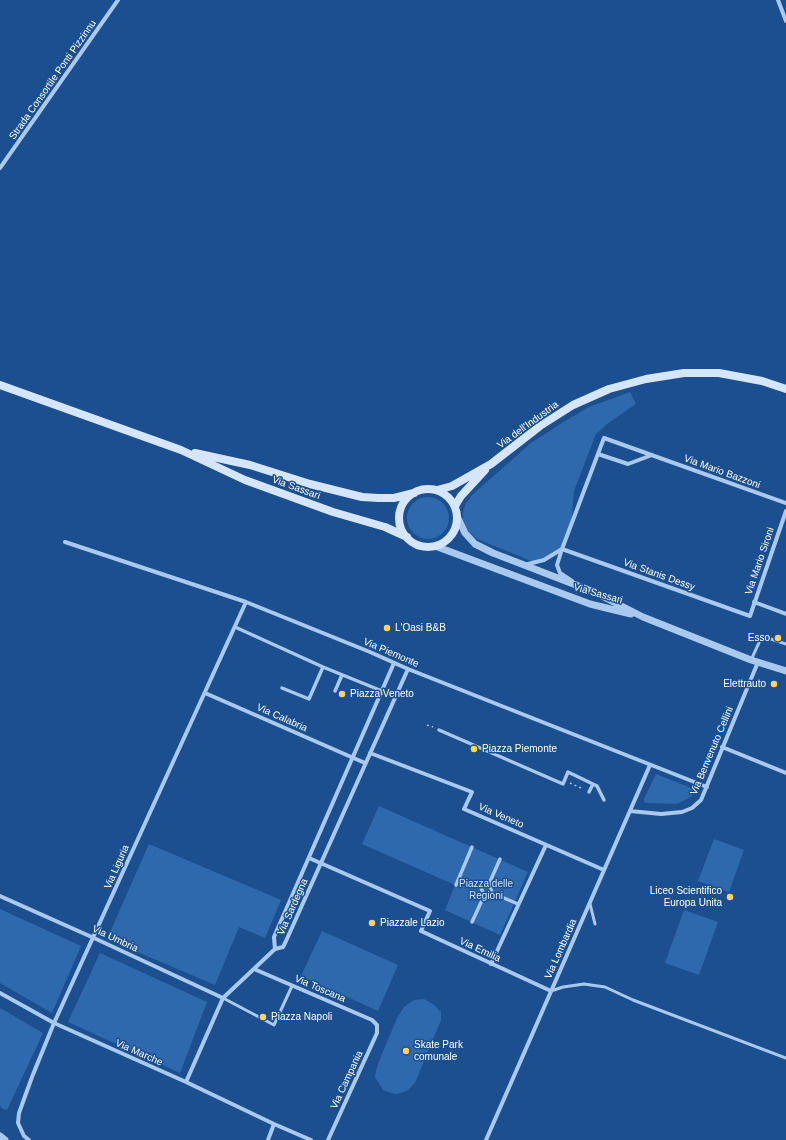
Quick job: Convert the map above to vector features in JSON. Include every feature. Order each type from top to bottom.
[{"type":"main road","name":"Via dell'Industria","points":[[437,490],[452,486],[491,464],[540,426],[573,405],[609,389],[646,379],[684,373],[719,373],[762,381],[786,389]]},
{"type":"main road","name":"Via Sassari","points":[[0,385],[181,450],[245,480],[332,512],[385,527],[407,537]]},
{"type":"main road","name":"Via Sassari","points":[[181,450],[250,465],[310,484],[362,497],[394,498],[414,493]]},
{"type":"main road","name":"Via dell'Industria","points":[[455,506],[461,496],[491,464]]},
{"type":"main road","points":[[427,489],[437,490],[446,494],[455,506],[457,521],[453,532],[445,541],[435,546],[420,545],[410,540],[401,527],[400,510],[405,500],[414,493],[427,489]]},
{"type":"street","name":"Strada Consortile Ponti Pizzinnu","points":[[0,168],[118,0]]},
{"type":"street","points":[[778,0],[786,21]]},
{"type":"street","name":"Via Mario Bazzoni","points":[[598,454],[604,438],[786,503]]},
{"type":"street","points":[[582,588],[560,573],[557,565],[598,454],[628,464],[652,455]]},
{"type":"street","name":"Via Mario Sironi","points":[[750,616],[786,511]]},
{"type":"street","name":"Via Sassari","points":[[457,516],[465,533],[475,544],[493,553],[594,592],[643,617],[786,671]]},
{"type":"street","name":"Via Piemonte","points":[[65,542],[246,602],[408,669],[707,787]]},
{"type":"street","name":"Via Sassari","points":[[435,546],[590,604],[643,617]]},
{"type":"street","points":[[523,565],[544,560],[562,549]]},
{"type":"street","name":"Via Stanis Dessy","points":[[562,549],[750,616]]},
{"type":"street","name":"Via Liguria","points":[[28,1140],[24,1136],[18,1123],[19,1113],[54,1024],[246,602]]},
{"type":"street","points":[[754,602],[786,614]]},
{"type":"street","points":[[235,627],[323,667],[382,691]]},
{"type":"street","name":"Via Benvenuto Cellini","points":[[630,810],[661,814],[682,812],[692,808],[701,800],[755,660]]},
{"type":"street","name":"Via Sardegna","points":[[394,663],[274,936],[276,949],[283,947],[286,941],[408,669]]},
{"type":"street","points":[[282,688],[309,699],[323,667]]},
{"type":"street","points":[[335,691],[342,675]]},
{"type":"street","name":"Via Calabria","points":[[205,693],[353,758]]},
{"type":"street","points":[[439,730],[563,784],[568,772],[597,786],[604,800]]},
{"type":"street","points":[[722,747],[786,773]]},
{"type":"street","name":"Via Veneto","points":[[370,753],[472,792],[464,809],[604,870]]},
{"type":"street","points":[[353,758],[365,763]]},
{"type":"street","name":"Via Lombardia","points":[[486,1140],[650,765]]},
{"type":"street","points":[[589,792],[593,784]]},
{"type":"street","points":[[491,964],[546,844]]},
{"type":"street","points":[[456,885],[472,847]]},
{"type":"street","points":[[309,858],[321,863]]},
{"type":"street","points":[[492,893],[489,884],[500,859]]},
{"type":"street","name":"Via Emilia","points":[[321,863],[430,911],[421,932],[551,991]]},
{"type":"street","points":[[459,878],[481,887],[489,884]]},
{"type":"street","points":[[472,922],[484,896],[481,887]]},
{"type":"street","points":[[484,896],[492,893],[518,904]]},
{"type":"street","name":"Via Umbria","points":[[0,896],[223,998]]},
{"type":"street","points":[[186,1082],[223,998],[276,949]]},
{"type":"street","name":"Via Toscana","points":[[254,969],[372,1020],[377,1026]]},
{"type":"street","name":"Via Marche","points":[[0,993],[54,1024],[186,1082],[311,1140]]},
{"type":"street","name":"Via Campania","points":[[328,1140],[377,1033],[377,1026]]},
{"type":"street","points":[[268,1140],[274,1124]]},
{"type":"street","points":[[0,1136],[5,1140]]},
{"type":"lane","points":[[755,660],[762,636],[786,644]]},
{"type":"lane","points":[[590,904],[594,924]]},
{"type":"lane","points":[[551,991],[563,986],[584,984],[606,987],[633,1000],[786,1058]]},
{"type":"lane","points":[[223,998],[274,1025],[292,986]]},
{"type":"path","points":[[565,781],[589,792]]},
{"type":"green space","points":[[630,392],[636,404],[607,424],[596,434],[574,491],[571,526],[562,549],[544,560],[534,562],[477,539],[469,532],[463,520],[463,512],[466,503],[472,495],[531,443],[589,407]]},
{"type":"green space","points":[[424,497],[432,497],[440,500],[446,506],[449,518],[446,530],[440,536],[432,539],[424,539],[416,536],[410,530],[407,522],[407,514],[410,506],[416,500]]},
{"type":"green space","points":[[656,774],[691,788],[694,790],[694,793],[691,797],[677,804],[644,802]]},
{"type":"green space","name":"Piazza delle Regioni","points":[[379,806],[528,872],[500,935],[445,910],[455,885],[362,844]]},
{"type":"green space","points":[[714,839],[744,850],[729,892],[698,881]]},
{"type":"green space","points":[[149,844],[281,900],[265,938],[239,927],[215,985],[107,939]]},
{"type":"green space","points":[[0,909],[81,946],[52,1013],[0,983]]},
{"type":"green space","points":[[684,910],[718,922],[699,975],[665,963]]},
{"type":"green space","points":[[322,931],[398,965],[378,1011],[301,976]]},
{"type":"green space","points":[[100,953],[207,1002],[180,1073],[68,1022]]},
{"type":"green space","name":"Skate Park comunale","points":[[424,999],[433,1004],[441,1012],[441,1020],[415,1083],[408,1090],[401,1093],[395,1094],[383,1090],[375,1077],[376,1071],[397,1018],[404,1007],[414,1000]]},
{"type":"green space","points":[[0,1008],[43,1033],[7,1110],[0,1106]]},
{"type":"place","name":"L'Oasi B&B","points":[[387,628]]},
{"type":"place","name":"Esso","points":[[778,638]]},
{"type":"place","name":"Elettrauto","points":[[774,684]]},
{"type":"place","name":"Piazza Veneto","points":[[342,694]]},
{"type":"place","name":"Piazza Piemonte","points":[[474,749]]},
{"type":"place","name":"Liceo Scientifico Europa Unita","points":[[730,897]]},
{"type":"place","name":"Piazzale Lazio","points":[[372,923]]},
{"type":"place","name":"Piazza Napoli","points":[[263,1017]]},
{"type":"place","name":"Skate Park comunale","points":[[406,1051]]}]
